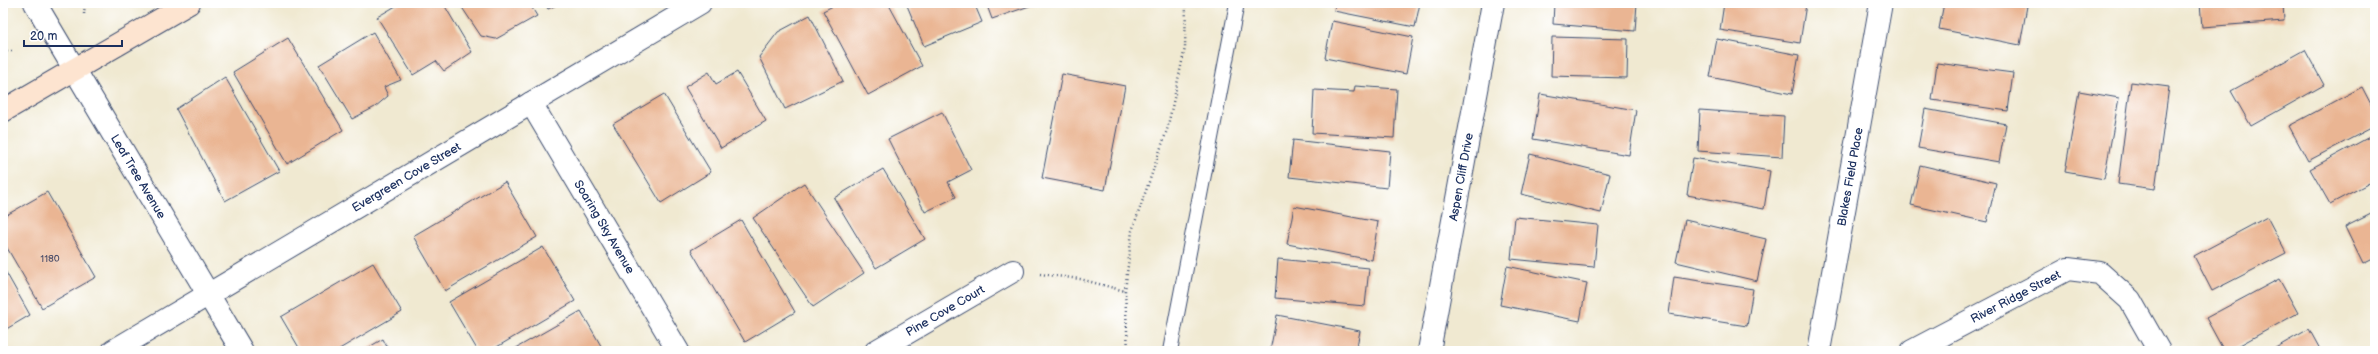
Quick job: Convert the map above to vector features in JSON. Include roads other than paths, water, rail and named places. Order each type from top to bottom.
[{"type":"street","name":"Leaf Tree Avenue","points":[[35,3],[242,351]]},
{"type":"street","points":[[3,111],[189,3]]},
{"type":"street","name":"Evergreen Cove Street","points":[[113,351],[700,3]]},
{"type":"street","name":"Aspen Cliff Drive","points":[[1429,351],[1493,3]]},
{"type":"street","name":"Blakes Field Place","points":[[1819,351],[1881,3]]},
{"type":"street","name":"Soaring Sky Avenue","points":[[531,103],[678,351]]},
{"type":"street","name":"River Ridge Street","points":[[1912,351],[2068,269],[2100,274],[2130,300],[2159,351]]},
{"type":"street","name":"Pine Cove Court","points":[[876,351],[1013,271]]},
{"type":"lane","points":[[1170,351],[1237,3]]}]
